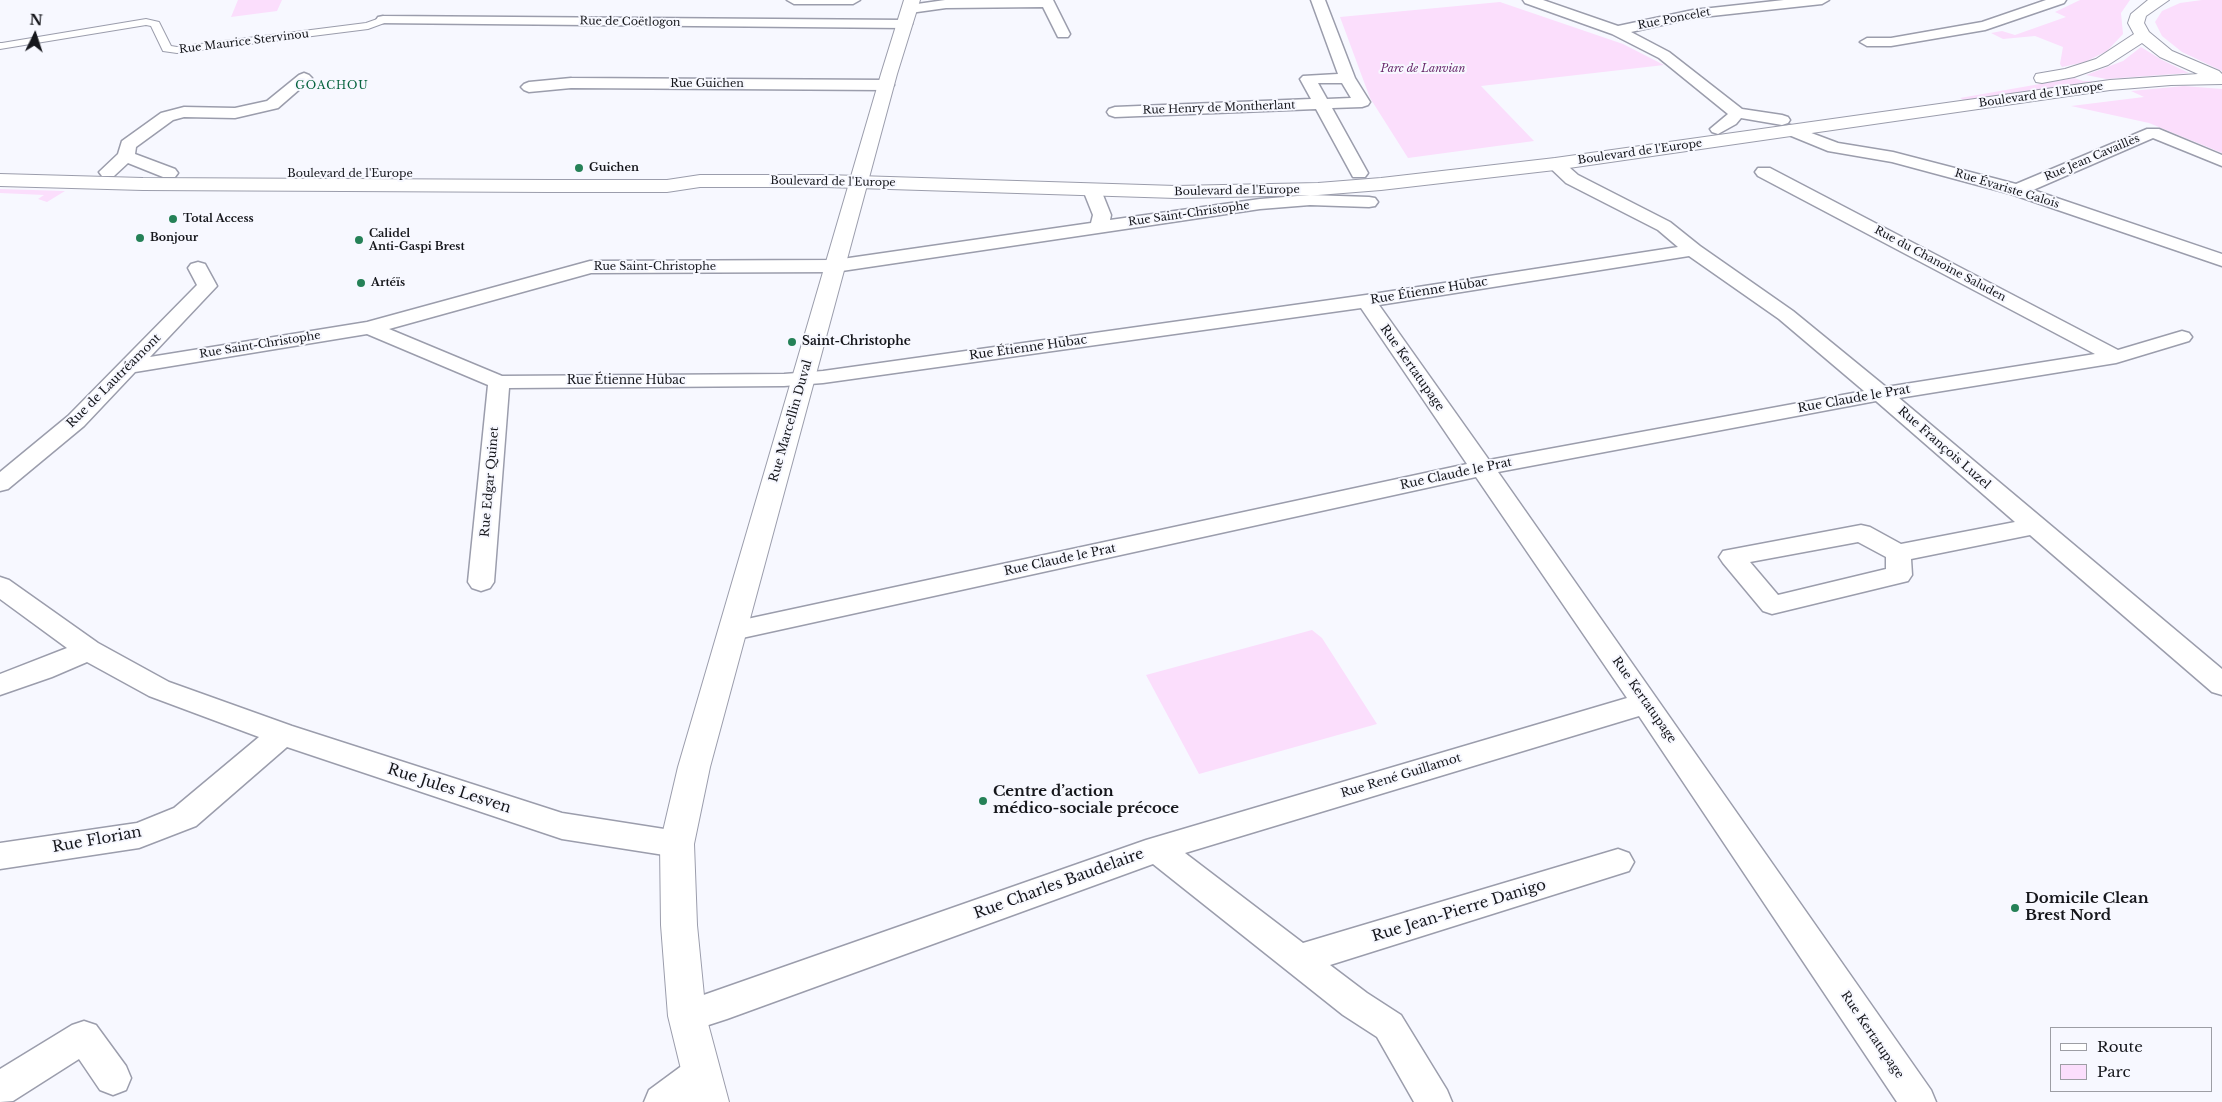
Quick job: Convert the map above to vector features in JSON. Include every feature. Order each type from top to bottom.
[{"type":"main road","points":[[2161,0],[2139,14],[2136,23],[2143,35],[2166,54],[2222,79]]},
{"type":"main road","name":"Rue Marcellin Duval","points":[[677,844],[694,767],[858,182],[909,11]]},
{"type":"main road","name":"Boulevard de l'Europe","points":[[0,180],[143,184],[538,186],[667,186],[700,181],[858,182],[1176,192],[1318,189],[1381,184],[1555,164],[1786,125],[2068,73],[2102,62],[2143,35]]},
{"type":"main road","name":"Boulevard de l'Europe","points":[[1056,188],[1359,172],[1718,129],[1786,125],[2110,85],[2171,80],[2222,79]]},
{"type":"main road","name":"Boulevard de l'Europe","points":[[0,171],[13,169],[169,173],[675,174],[700,181]]},
{"type":"main road","points":[[677,844],[679,925],[687,1016],[705,1088]]},
{"type":"street","points":[[794,0],[853,0]]},
{"type":"street","name":"Rue Henry de Montherlant","points":[[1115,112],[1362,102],[1347,78],[1318,0]]},
{"type":"street","name":"Rue Évariste Galois","points":[[1530,0],[1617,31],[1664,55],[1737,113],[1786,125],[1808,138],[1834,147],[1893,157],[2017,190],[2222,260]]},
{"type":"street","name":"Rue Poncelet","points":[[1617,31],[1693,14],[1822,0]]},
{"type":"street","points":[[1867,42],[1891,42],[1985,26],[2059,0]]},
{"type":"street","name":"Rue de Coëtlogon","points":[[383,20],[909,11],[946,4],[1048,3],[1063,34]]},
{"type":"street","points":[[383,20],[398,6]]},
{"type":"street","name":"Rue Maurice Stervinou","points":[[2,46],[146,22],[155,24],[167,49],[177,50],[368,26],[383,20]]},
{"type":"street","points":[[108,172],[126,156],[128,145],[167,116],[184,112],[234,113],[272,104],[304,78]]},
{"type":"street","points":[[1347,78],[1308,79],[1359,172]]},
{"type":"street","name":"Rue Guichen","points":[[529,87],[571,83],[886,85]]},
{"type":"street","points":[[1718,129],[1730,122],[1737,113]]},
{"type":"street","name":"Rue Jean Cavaillès","points":[[2017,190],[2153,132],[2222,161]]},
{"type":"street","points":[[126,156],[169,173]]},
{"type":"street","name":"Rue François Luzel","points":[[1555,164],[1572,179],[1664,226],[1693,250],[1786,315],[2222,685]]},
{"type":"street","name":"Rue du Chanoine Saluden","points":[[1764,172],[2116,357]]},
{"type":"street","points":[[1092,190],[1102,215],[1099,226]]},
{"type":"street","name":"Rue Saint-Christophe","points":[[129,367],[369,328],[590,267],[835,266],[1260,204],[1310,200],[1369,202]]},
{"type":"street","name":"Rue Étienne Hubac","points":[[369,328],[499,382],[823,377],[1366,301],[1693,250]]},
{"type":"street","name":"Rue de Lautréamont","points":[[0,484],[76,421],[207,286],[198,268]]},
{"type":"street","name":"Rue Kertatupage","points":[[1366,301],[1646,703],[1918,1102]]},
{"type":"street","name":"Rue Claude le Prat","points":[[733,631],[1482,468],[1881,394],[2116,357],[2182,338]]},
{"type":"street","name":"Rue Edgar Quinet","points":[[481,582],[499,382]]},
{"type":"street","points":[[1898,553],[1899,575],[1772,605],[1732,557],[1861,532],[1898,553],[2034,526]]},
{"type":"street","name":"Rue Jules Lesven","points":[[0,586],[88,650],[159,689],[282,734],[562,826],[677,844]]},
{"type":"street","points":[[0,684],[42,670],[88,650]]},
{"type":"street","name":"Rue René Guillamot","points":[[1157,849],[1646,703]]},
{"type":"street","name":"Rue Florian","points":[[0,856],[139,834],[185,818],[282,734]]},
{"type":"street","name":"Rue Charles Baudelaire","points":[[687,1016],[1157,849],[1300,959],[1355,1004],[1389,1026],[1434,1102]]},
{"type":"street","name":"Rue Jean-Pierre Danigo","points":[[1300,959],[1618,862]]},
{"type":"street","points":[[0,1089],[84,1037],[113,1078]]},
{"type":"street","points":[[662,1102],[705,1088]]},
{"type":"green space","points":[[238,0],[282,0],[277,11],[231,17]]},
{"type":"green space","points":[[2080,0],[2130,0],[2121,13],[2123,34],[2107,51],[2085,62],[2062,67],[2060,64],[2063,47],[2035,36],[2003,39],[1991,33],[2002,31],[2015,35],[2066,17],[2055,12]]},
{"type":"green space","points":[[2222,0],[2222,71],[2182,52],[2162,36],[2155,22],[2162,11],[2180,3]]},
{"type":"green space","name":"Parc de Lanvian","points":[[1500,2],[1623,44],[1664,65],[1481,86],[1534,141],[1408,158],[1370,98],[1340,17]]},
{"type":"green space","points":[[2141,47],[2189,73],[2106,79],[2086,75],[2123,61]]},
{"type":"green space","points":[[2074,78],[2083,81],[2096,81],[1965,101],[1960,98]]},
{"type":"green space","points":[[2184,86],[2222,89],[2222,153],[2149,123],[2071,106],[2144,97],[2131,91]]},
{"type":"green space","points":[[0,189],[65,191],[47,202],[38,199],[44,195],[0,193]]},
{"type":"green space","points":[[1312,630],[1322,638],[1377,724],[1199,774],[1146,675]]},
{"type":"place","name":"Guichen","points":[[579,168]]},
{"type":"place","name":"Total Access","points":[[173,219]]},
{"type":"place","name":"Bonjour","points":[[140,238]]},
{"type":"place","name":"Calidel Anti-Gaspi Brest","points":[[359,240]]},
{"type":"place","name":"Artéïs","points":[[361,283]]},
{"type":"place","name":"Saint-Christophe","points":[[792,342]]},
{"type":"place","name":"Centre d’action médico-sociale précoce","points":[[983,801]]},
{"type":"place","name":"Domicile Clean Brest Nord","points":[[2015,908]]},
{"type":"district","name":"GOACHOU","points":[[332,86]]}]
